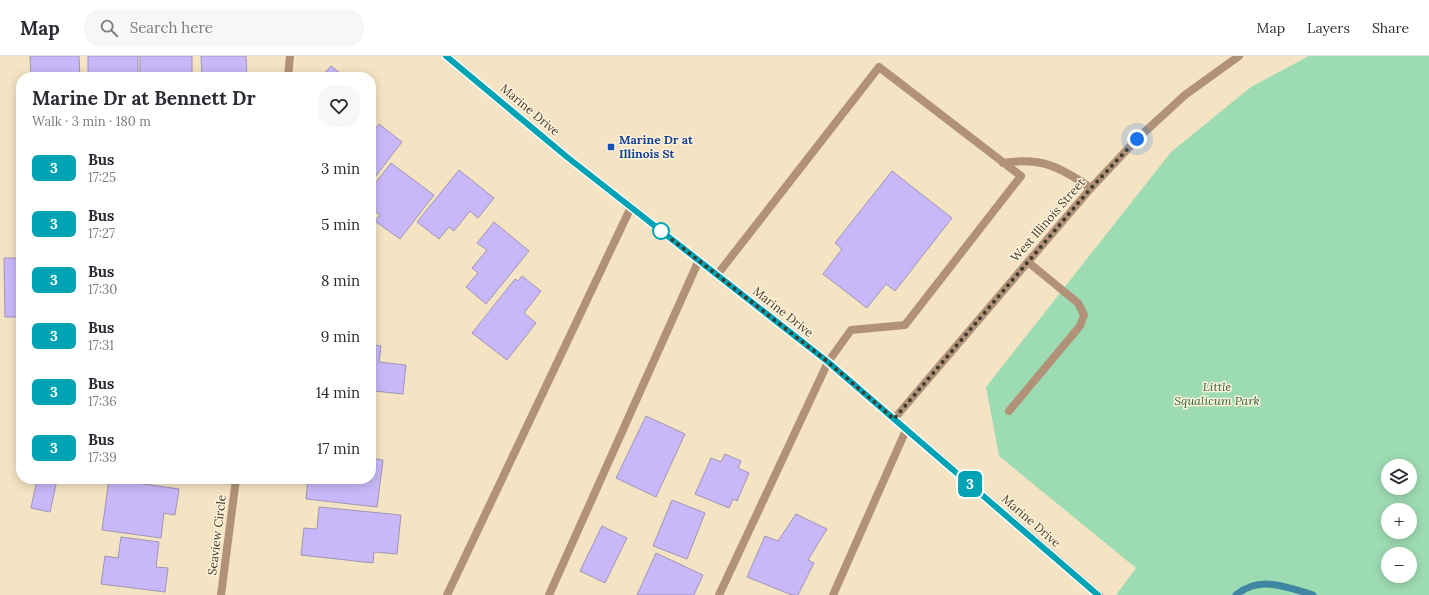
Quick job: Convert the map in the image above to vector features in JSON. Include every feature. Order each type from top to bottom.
[{"type":"main road","name":"Marine Drive","points":[[446,56],[632,207],[828,362],[1098,595]]},
{"type":"street","points":[[288,72],[290,56]]},
{"type":"street","name":"West Illinois Street","points":[[894,419],[1091,188],[1137,139],[1184,95],[1240,56]]},
{"type":"street","points":[[717,275],[879,67],[1021,176],[905,326],[851,330],[828,362],[719,595]]},
{"type":"street","points":[[1004,163],[1034,161],[1049,164],[1063,170],[1091,188]]},
{"type":"street","points":[[447,595],[632,207]]},
{"type":"street","points":[[549,595],[699,260]]},
{"type":"street","points":[[1009,411],[1080,326],[1084,315],[1078,303],[1028,262]]},
{"type":"street","points":[[833,595],[906,430]]},
{"type":"street","name":"Seaview Circle","points":[[221,595],[235,484]]},
{"type":"green space","name":"Little Squalicum Park","points":[[1309,56],[1429,56],[1429,595],[1116,595],[1136,568],[999,456],[986,387],[1171,152],[1251,87]]},
{"type":"building","points":[[30,56],[79,56],[80,72],[31,72]]},
{"type":"building","points":[[88,56],[138,56],[138,72],[88,72]]},
{"type":"building","points":[[140,56],[192,56],[192,72],[140,72]]},
{"type":"building","points":[[201,56],[246,56],[247,72],[202,72]]},
{"type":"building","points":[[331,66],[339,72],[326,72]]},
{"type":"building","points":[[379,124],[402,142],[376,176],[376,128]]},
{"type":"building","points":[[391,163],[434,195],[400,239],[376,222],[380,215],[376,212],[376,182]]},
{"type":"building","points":[[459,170],[494,198],[478,218],[470,211],[454,231],[449,227],[439,239],[417,222]]},
{"type":"building","points":[[892,171],[952,218],[895,291],[886,284],[867,308],[823,274],[842,249],[835,243]]},
{"type":"building","points":[[494,222],[529,251],[486,304],[466,287],[478,273],[472,268],[487,250],[477,243]]},
{"type":"building","points":[[4,258],[16,258],[16,317],[5,317]]},
{"type":"building","points":[[522,276],[541,291],[524,313],[536,323],[507,360],[472,333],[515,279],[518,281]]},
{"type":"building","points":[[376,345],[381,346],[379,362],[406,365],[403,394],[376,391]]},
{"type":"building","points":[[646,416],[685,434],[656,497],[616,478]]},
{"type":"building","points":[[725,454],[741,461],[738,468],[749,473],[737,501],[733,499],[729,508],[695,494],[711,458],[721,462]]},
{"type":"building","points":[[376,459],[383,460],[377,507],[306,499],[308,484],[376,484]]},
{"type":"building","points":[[36,484],[56,484],[50,512],[31,508]]},
{"type":"building","points":[[108,484],[144,484],[179,489],[175,515],[164,513],[161,538],[102,530]]},
{"type":"building","points":[[672,500],[705,513],[687,559],[653,546]]},
{"type":"building","points":[[319,507],[401,515],[397,554],[374,552],[373,563],[301,555],[304,528],[317,529]]},
{"type":"building","points":[[796,514],[827,529],[808,560],[814,563],[798,595],[792,595],[747,577],[765,536],[778,541]]},
{"type":"building","points":[[602,526],[627,538],[605,583],[580,571]]},
{"type":"building","points":[[121,537],[159,542],[156,567],[168,568],[165,592],[101,584],[105,556],[118,558]]},
{"type":"building","points":[[656,553],[703,575],[694,595],[637,595]]},
{"type":"waterway","points":[[1236,595],[1254,585],[1264,584],[1284,586],[1313,595]]},
{"type":"bus line","name":"3","points":[[446,56],[567,157],[828,362],[1098,595]]},
{"type":"place","name":"Marine Dr at Illinois St","points":[[611,147]]},
{"type":"route","points":[[661,231],[828,362],[894,419],[939,364],[1091,188],[1137,139]]}]
